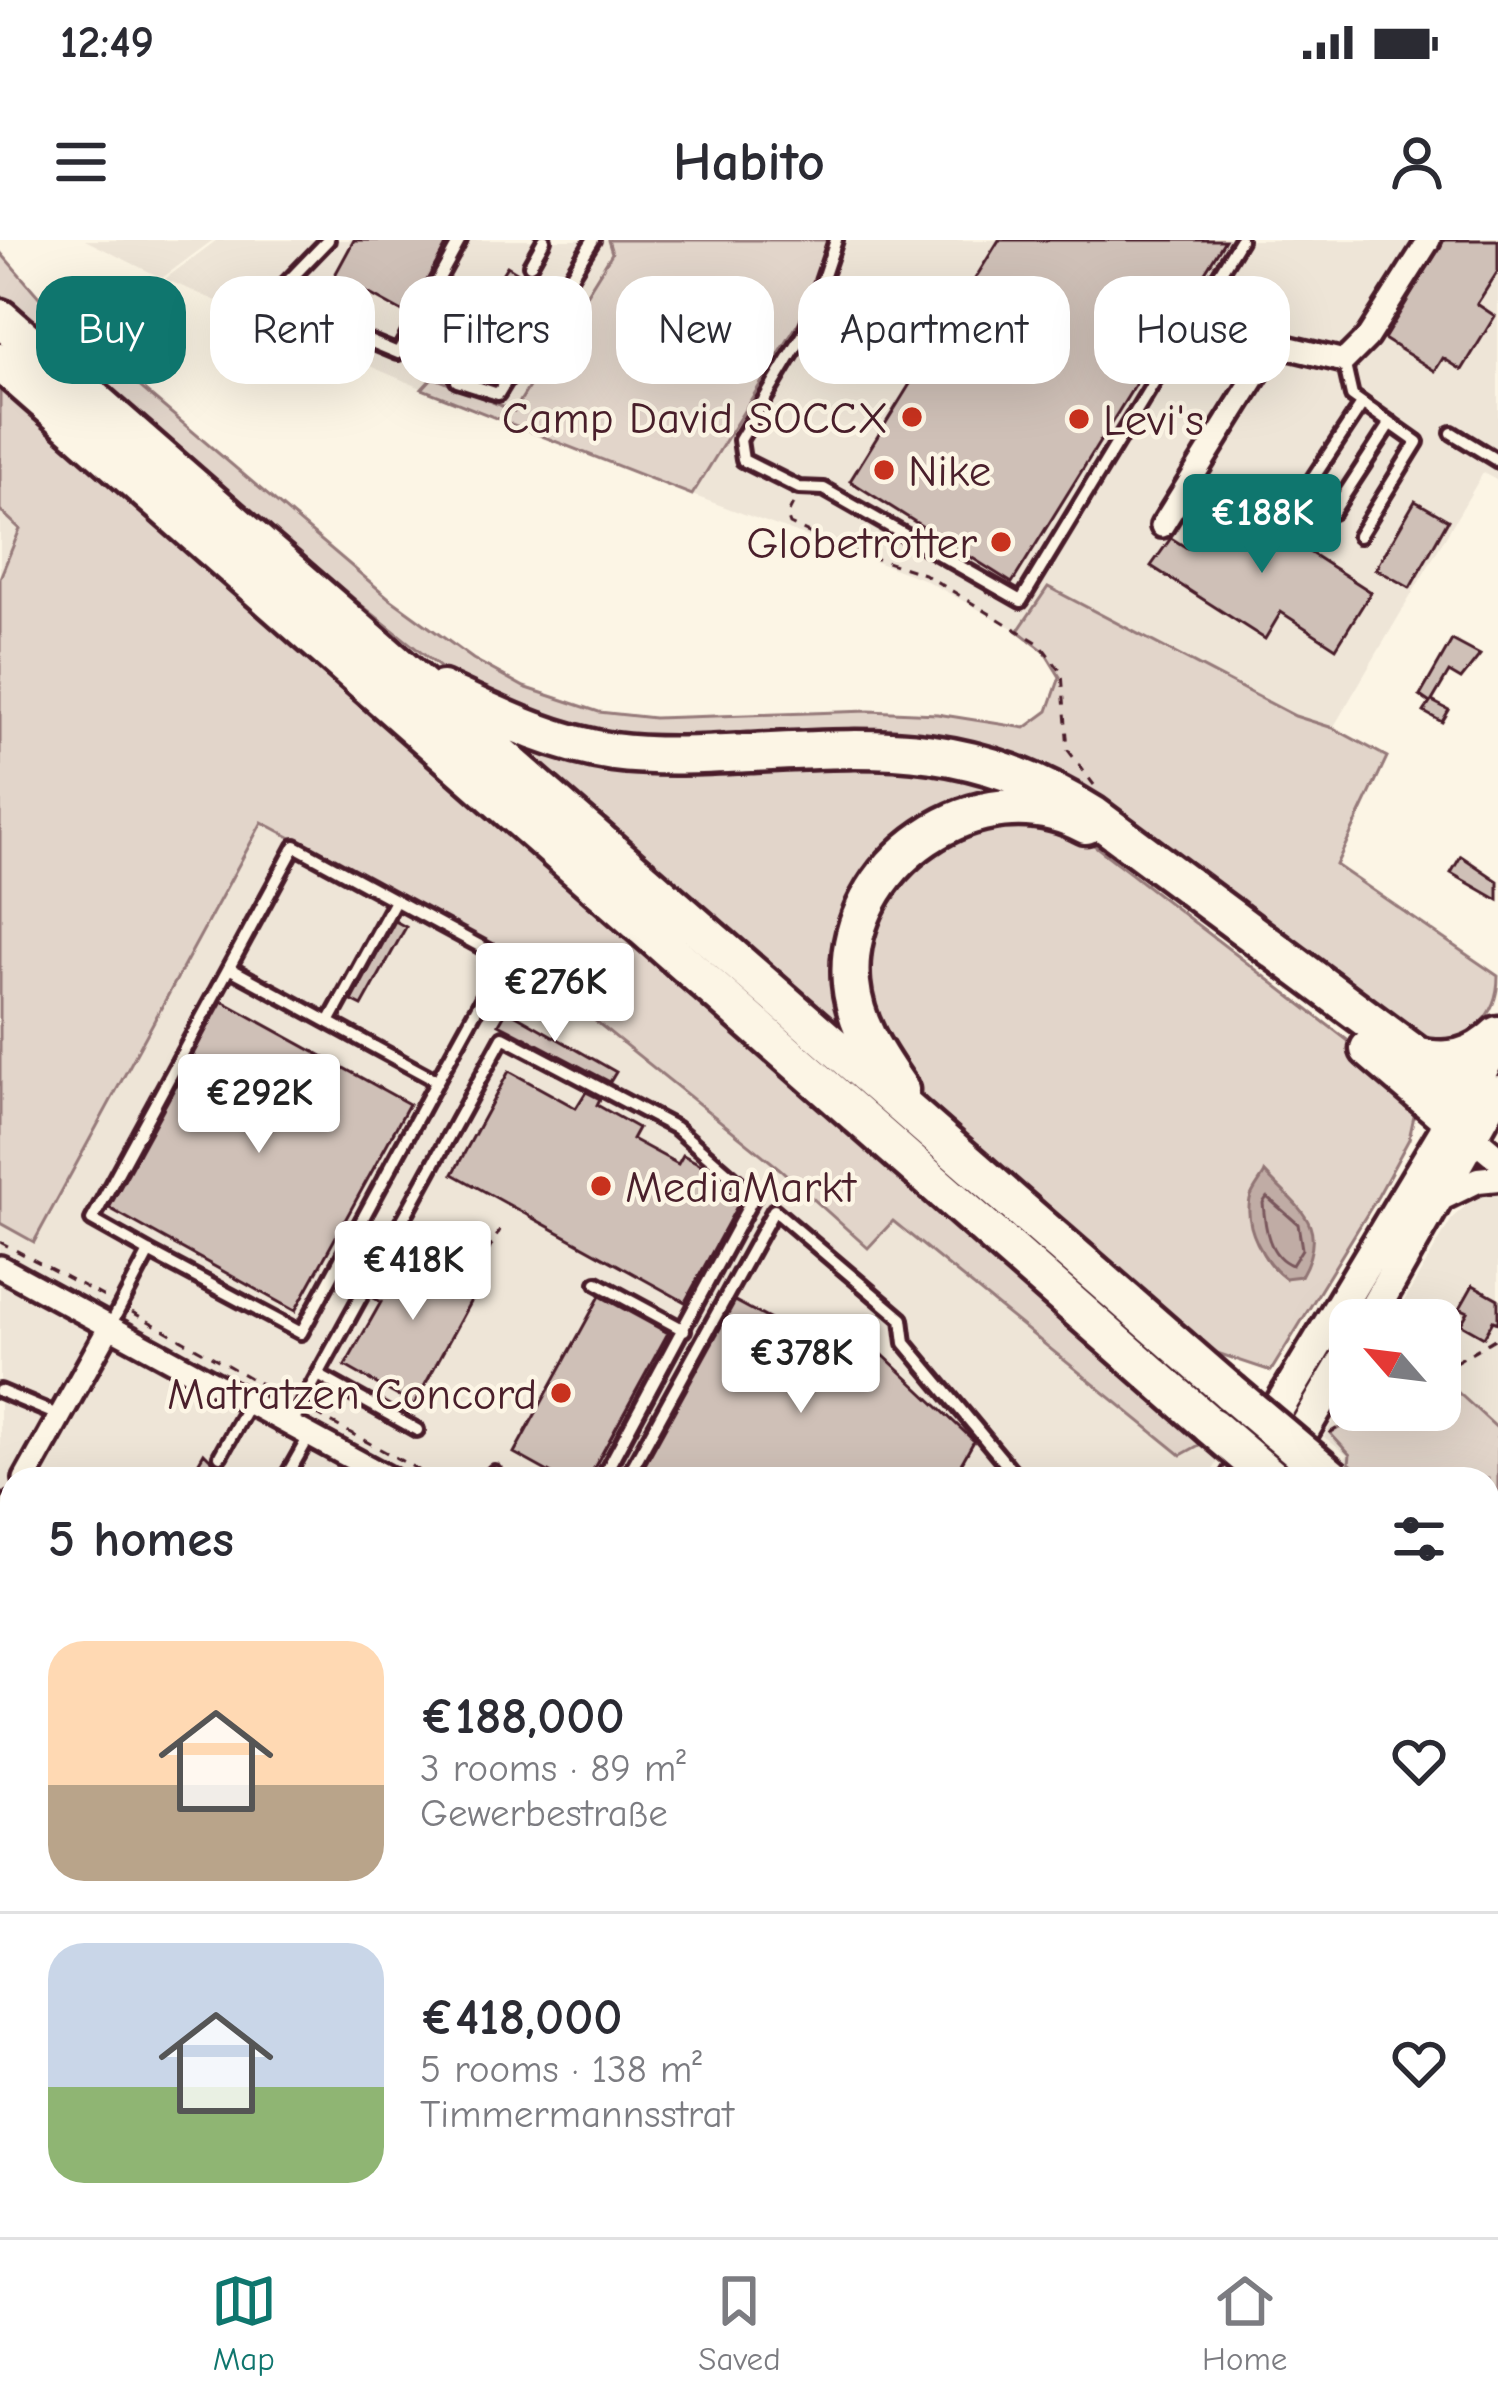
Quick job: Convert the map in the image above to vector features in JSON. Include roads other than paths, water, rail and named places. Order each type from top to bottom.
[{"type":"highway","points":[[0,318],[1319,1467]]},
{"type":"highway","points":[[0,362],[1260,1467]]},
{"type":"highway","points":[[406,673],[544,736],[614,752],[665,756],[914,749],[979,761],[1033,779],[1094,815],[1415,1056],[1482,1119]]},
{"type":"highway","points":[[925,1128],[868,1045],[856,1014],[850,980],[857,925],[885,872],[913,845],[954,821],[1008,810],[1075,819],[1093,829],[1313,1002],[1482,1119]]},
{"type":"highway","points":[[1415,1056],[1436,1061],[1468,1057],[1498,1039]]},
{"type":"main road","points":[[1380,1299],[1482,1119],[1498,1039]]},
{"type":"main road","points":[[1244,1467],[1482,1119]]},
{"type":"main road","points":[[1281,1467],[1329,1386]]},
{"type":"street","points":[[1162,526],[1268,356],[1286,347],[1344,361],[1367,338],[1429,240]]},
{"type":"street","points":[[1439,1199],[1478,1180],[1498,1178]]},
{"type":"street","points":[[0,1267],[115,1316],[250,1402],[301,1422],[371,1467]]},
{"type":"street","points":[[32,1467],[115,1316]]},
{"type":"lane","points":[[328,240],[270,300],[398,353],[460,240]]},
{"type":"lane","points":[[530,265],[544,240]]},
{"type":"lane","points":[[571,276],[593,240]]},
{"type":"lane","points":[[836,240],[805,332],[740,440],[743,460],[800,488],[824,489],[1021,601],[1240,240]]},
{"type":"lane","points":[[1344,361],[1352,396],[1418,442],[1359,536]]},
{"type":"lane","points":[[466,384],[498,394],[504,384]]},
{"type":"lane","points":[[1306,489],[1362,404]]},
{"type":"lane","points":[[1333,512],[1390,423]]},
{"type":"lane","points":[[1452,433],[1498,461]]},
{"type":"lane","points":[[295,846],[395,901],[504,959],[301,1333],[92,1220],[295,846]]},
{"type":"lane","points":[[329,1022],[395,901]]},
{"type":"lane","points":[[229,968],[437,1081]]},
{"type":"lane","points":[[288,1467],[308,1393],[404,1227],[503,1037],[676,1128],[754,1196],[609,1467]]},
{"type":"lane","points":[[633,1467],[774,1210],[902,1319],[905,1343],[1008,1467]]},
{"type":"lane","points":[[115,1316],[149,1252]]},
{"type":"lane","points":[[597,1283],[684,1330]]},
{"type":"lane","points":[[318,1375],[417,1430]]},
{"type":"lane","points":[[0,1391],[60,1416]]},
{"type":"lane","points":[[220,1456],[250,1402]]},
{"type":"water","points":[[1265,1173],[1299,1208],[1311,1230],[1309,1258],[1301,1276],[1285,1278],[1277,1271],[1253,1233],[1250,1199]]},
{"type":"place","name":"Camp David SOCCX","points":[[912,417]]},
{"type":"place","name":"Levi's","points":[[1079,419]]},
{"type":"place","name":"Nike","points":[[884,470]]},
{"type":"place","name":"Globetrotter","points":[[1001,542]]},
{"type":"place","name":"MediaMarkt","points":[[601,1186]]},
{"type":"place","name":"Matratzen Concord","points":[[561,1393]]}]
